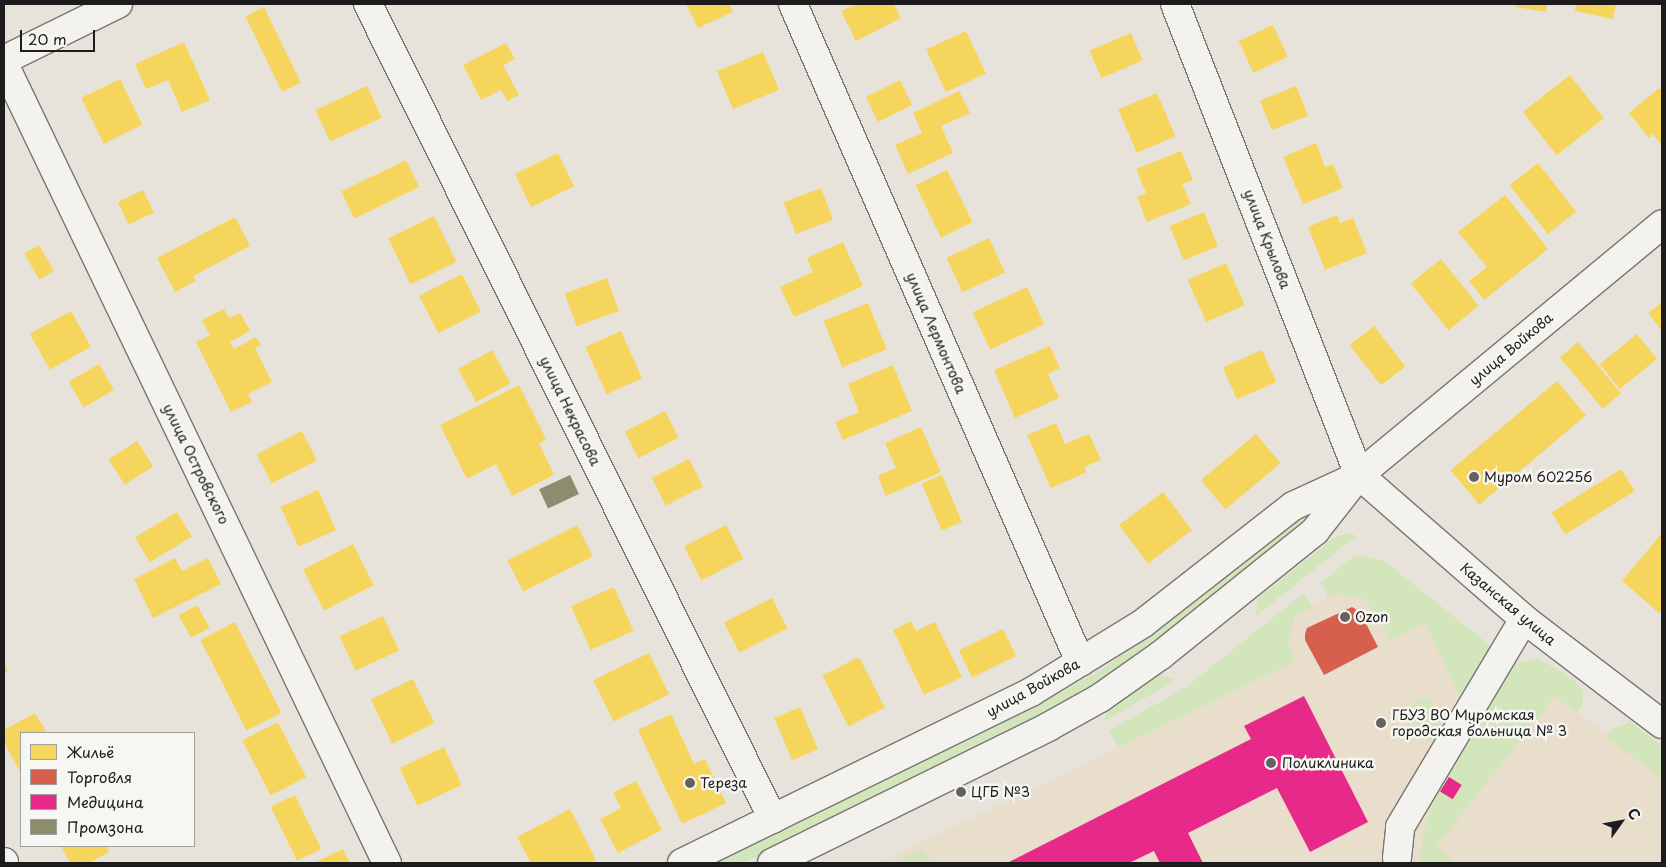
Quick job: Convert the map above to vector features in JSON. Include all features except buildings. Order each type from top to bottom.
[{"type":"street","points":[[4,60],[118,4]]},
{"type":"street","name":"улица Некрасова","points":[[368,4],[773,819]]},
{"type":"street","name":"улица Лермонтова","points":[[793,4],[1080,662]]},
{"type":"street","name":"улица Крылова","points":[[1175,4],[1359,475]]},
{"type":"street","name":"улица Островского","points":[[4,64],[388,863]]},
{"type":"street","name":"улица Войкова","points":[[772,863],[1048,727],[1100,698],[1161,655],[1314,531],[1359,475],[1662,224]]},
{"type":"street","name":"улица Войкова","points":[[682,863],[1031,692],[1142,624],[1293,506],[1359,475]]},
{"type":"street","name":"Казанская улица","points":[[1359,475],[1524,619],[1662,724]]},
{"type":"street","points":[[1397,858],[1400,827],[1524,619]]},
{"type":"shaded area","name":"ГБУЗ ВО Муромская городская больница № 3","points":[[1336,594],[1429,600],[1662,776],[1662,863],[879,863],[1296,661],[1288,641],[1295,616]]},
{"type":"green space","points":[[1313,501],[1325,506],[1155,643],[1101,683],[1043,715],[743,863],[715,863],[1038,705],[1101,670],[1150,635]]},
{"type":"green space","points":[[1351,533],[1356,536],[1256,616],[1258,598],[1335,537]]},
{"type":"green space","points":[[1356,555],[1383,560],[1495,649],[1472,691],[1459,696],[1425,623],[1389,641],[1382,624],[1364,598],[1336,594],[1329,598],[1320,583]]},
{"type":"green space","points":[[1304,593],[1313,607],[1295,616],[1288,641],[1296,661],[1119,747],[1109,731],[1186,687]]},
{"type":"green space","points":[[1538,658],[1576,681],[1583,692],[1583,705],[1577,713],[1555,696],[1436,847],[1457,863],[1420,863],[1423,834],[1438,785],[1510,665]]},
{"type":"green space","points":[[1158,674],[1176,680],[1105,721],[1108,705]]},
{"type":"green space","points":[[1420,700],[1431,700],[1444,724],[1436,743],[1426,740],[1412,714],[1413,705]]},
{"type":"green space","points":[[1630,722],[1662,746],[1662,778],[1605,737],[1614,728]]},
{"type":"green space","points":[[921,850],[932,863],[893,863]]},
{"type":"place","name":"Муром 602256","points":[[1474,477]]},
{"type":"place","name":"Ozon","points":[[1345,617]]},
{"type":"place","name":"ГБУЗ ВО Муромская городская больница № 3","points":[[1381,723]]},
{"type":"place","name":"Поликлиника","points":[[1271,763]]},
{"type":"place","name":"Тереза","points":[[690,783]]},
{"type":"place","name":"ЦГБ №3","points":[[961,792]]}]
